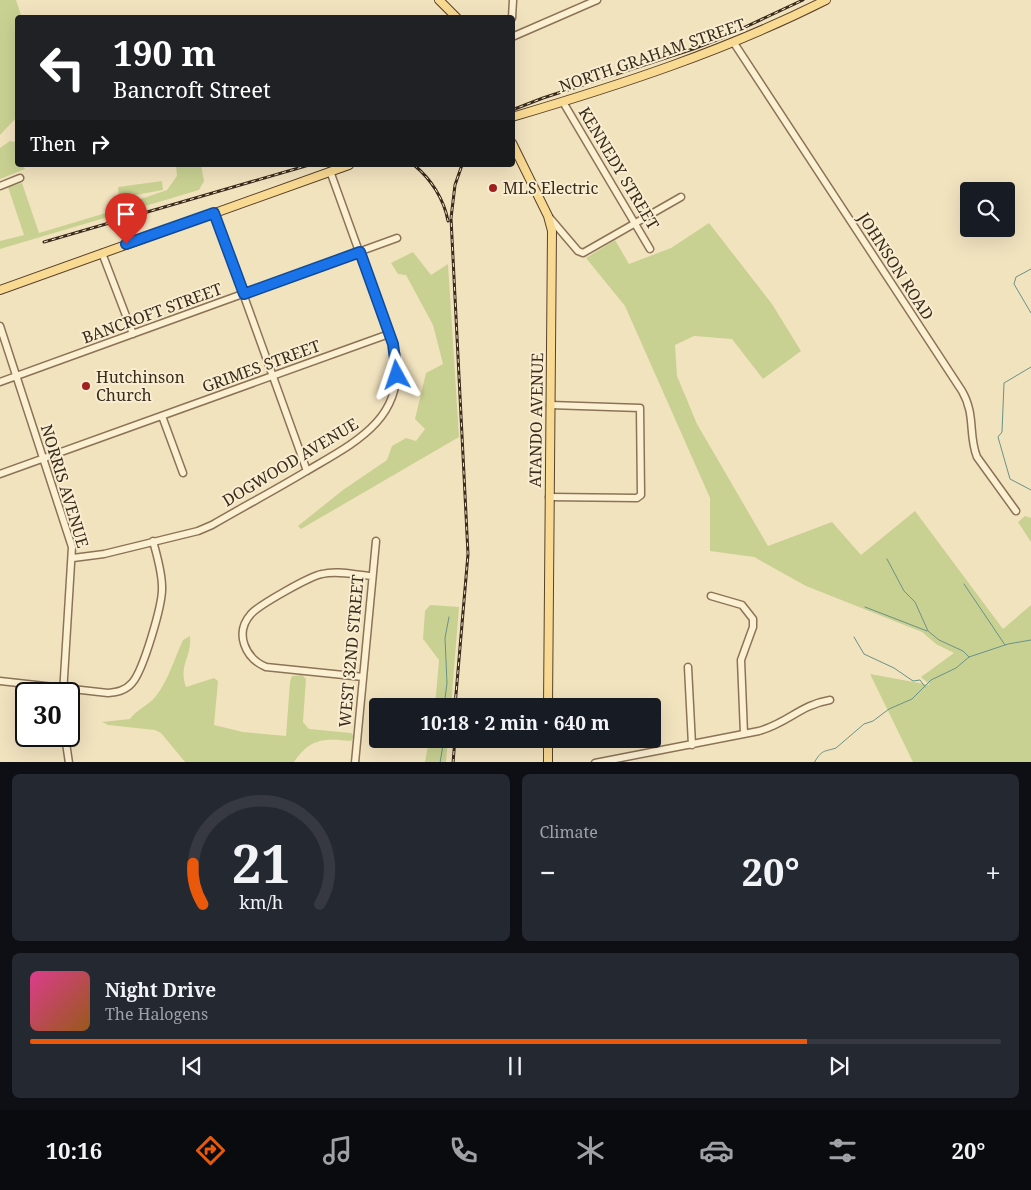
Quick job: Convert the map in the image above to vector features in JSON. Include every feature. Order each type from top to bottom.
[{"type":"main road","points":[[439,0],[454,15]]},
{"type":"main road","name":"NORTH GRAHAM STREET","points":[[515,116],[658,72],[734,43],[826,0]]},
{"type":"main road","name":"ATANDO AVENUE","points":[[515,149],[548,216],[552,231],[548,698]]},
{"type":"main road","points":[[0,290],[343,167]]},
{"type":"main road","points":[[548,748],[548,762]]},
{"type":"street","points":[[512,15],[513,0]]},
{"type":"street","points":[[515,36],[598,0]]},
{"type":"street","name":"JOHNSON ROAD","points":[[734,43],[964,395],[972,417],[975,451],[1016,511]]},
{"type":"street","name":"KENNEDY STREET","points":[[563,102],[650,249]]},
{"type":"street","name":"DOGWOOD AVENUE","points":[[73,558],[100,554],[210,526],[307,471],[366,434],[389,405],[397,375],[396,354],[330,171]]},
{"type":"street","points":[[0,186],[20,178]]},
{"type":"street","points":[[548,216],[578,251],[583,253],[681,197]]},
{"type":"street","points":[[214,213],[307,471]]},
{"type":"street","name":"BANCROFT STREET","points":[[0,382],[397,238]]},
{"type":"street","points":[[102,253],[132,334]]},
{"type":"street","name":"NORRIS AVENUE","points":[[0,326],[71,543],[73,558],[64,682]]},
{"type":"street","name":"GRIMES STREET","points":[[0,474],[389,334]]},
{"type":"street","points":[[549,497],[640,497],[640,408],[550,406]]},
{"type":"street","points":[[162,416],[183,473]]},
{"type":"street","points":[[80,691],[115,692],[123,690],[134,681],[162,600],[162,579],[153,541]]},
{"type":"street","name":"WEST 32ND STREET","points":[[355,762],[376,541]]},
{"type":"street","points":[[363,677],[266,668],[256,662],[247,651],[243,630],[248,617],[257,608],[318,575],[329,573],[372,576]]},
{"type":"street","points":[[711,596],[742,605],[753,619],[753,627],[741,660],[744,734]]},
{"type":"street","points":[[688,667],[692,745]]},
{"type":"street","points":[[0,681],[15,683]]},
{"type":"street","points":[[595,762],[692,745],[779,725],[801,709],[830,700]]},
{"type":"street","points":[[67,747],[69,762]]},
{"type":"green space","points":[[0,0],[16,0],[21,15],[15,15],[15,119],[0,135]]},
{"type":"green space","points":[[10,141],[15,142],[15,167],[24,167],[25,169],[0,179],[0,148]]},
{"type":"green space","points":[[176,167],[201,167],[204,181],[199,190],[0,249],[0,241],[24,235],[8,187],[22,183],[39,233],[119,209],[129,203],[167,190],[177,176]]},
{"type":"green space","points":[[162,181],[163,190],[119,198],[118,187]]},
{"type":"green space","points":[[709,223],[772,304],[801,351],[763,379],[732,339],[694,336],[675,345],[677,376],[697,424],[768,546],[832,522],[861,555],[915,511],[1003,629],[1031,605],[1031,762],[913,762],[870,674],[930,685],[921,677],[954,653],[936,644],[922,632],[806,586],[754,557],[710,551],[710,498],[625,306],[586,258],[615,240],[629,264],[671,248]]},
{"type":"green space","points":[[413,252],[431,275],[448,264],[459,437],[301,529],[298,526],[343,490],[387,460],[392,446],[406,438],[416,441],[425,429],[415,419],[426,373],[443,364],[433,325],[406,275],[398,274],[391,263]]},
{"type":"green space","points":[[1025,516],[1031,518],[1031,542],[1018,522]]},
{"type":"green space","points":[[430,605],[459,607],[452,698],[436,698],[439,660],[423,639],[425,611]]},
{"type":"green space","points":[[190,636],[189,650],[184,667],[186,687],[214,678],[218,681],[214,725],[243,732],[286,736],[290,682],[292,676],[302,675],[306,679],[303,722],[309,729],[351,733],[354,736],[351,741],[318,741],[306,748],[294,762],[185,762],[161,733],[155,730],[108,725],[102,722],[130,719],[153,699],[164,683],[183,640]]},
{"type":"green space","points":[[428,748],[447,748],[446,762],[425,762]]},
{"type":"waterway","points":[[1031,269],[1016,277],[1014,284],[1031,313]]},
{"type":"waterway","points":[[1031,367],[1004,383],[1002,432],[998,437],[1010,479],[1031,490]]},
{"type":"waterway","points":[[887,559],[904,591],[915,602],[928,631],[939,640],[963,651],[969,657]]},
{"type":"waterway","points":[[964,584],[1005,645]]},
{"type":"waterway","points":[[865,607],[927,631]]},
{"type":"waterway","points":[[445,698],[447,683],[445,638],[449,617]]},
{"type":"waterway","points":[[854,637],[864,654],[894,668],[913,681],[920,680],[925,687]]},
{"type":"waterway","points":[[815,762],[821,753],[836,748],[864,724],[873,721],[889,709],[912,699],[931,680],[956,668],[969,657],[1008,644],[1031,640]]},
{"type":"waterway","points":[[440,762],[442,748]]},
{"type":"railway","points":[[515,109],[693,49],[724,37],[803,0]]},
{"type":"railway","points":[[44,242],[302,167]]},
{"type":"railway","points":[[416,167],[436,190],[448,221]]},
{"type":"railway","points":[[456,698],[468,554],[451,218],[455,185],[461,167]]},
{"type":"railway","points":[[453,762],[454,748]]},
{"type":"place","name":"MLS Electric","points":[[493,188]]},
{"type":"place","name":"Hutchinson Church","points":[[86,386]]},
{"type":"route","points":[[126,244],[214,213],[244,294],[360,252],[393,344],[397,375]]}]
